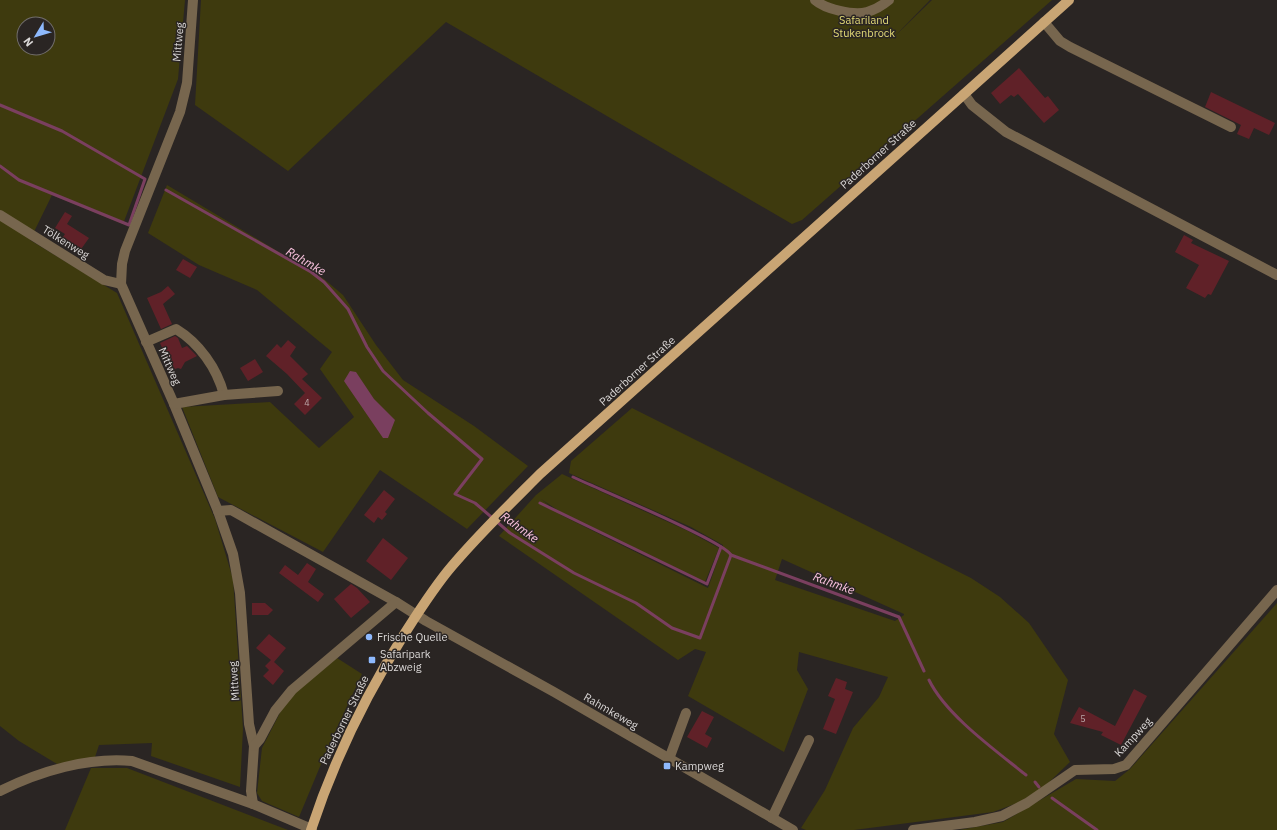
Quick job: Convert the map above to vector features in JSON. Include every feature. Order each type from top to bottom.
[{"type":"main road","name":"Paderborner Straße","points":[[311,830],[332,771],[360,709],[417,615],[451,567],[488,526],[540,474],[1069,0]]},
{"type":"street","name":"Mittweg","points":[[194,0],[187,83],[180,112],[125,251],[122,264],[121,284],[174,404],[218,511],[233,554],[238,577],[249,724],[254,746],[251,792],[253,804]]},
{"type":"street","points":[[815,0],[819,4],[834,9],[866,13],[889,0]]},
{"type":"street","points":[[1044,22],[1060,41],[1070,47],[1231,127]]},
{"type":"street","points":[[964,94],[972,105],[1006,132],[1277,275]]},
{"type":"street","name":"Tölkenweg","points":[[0,215],[104,280],[121,284]]},
{"type":"street","points":[[146,342],[176,329],[189,337],[204,354],[221,384],[224,395]]},
{"type":"street","points":[[174,404],[224,395],[278,391]]},
{"type":"street","points":[[218,511],[231,510],[417,615]]},
{"type":"street","name":"Kampweg","points":[[913,830],[975,822],[1002,816],[1027,804],[1064,776],[1075,770],[1114,769],[1126,765],[1277,590]]},
{"type":"street","points":[[254,746],[260,739],[275,711],[292,690],[396,602]]},
{"type":"street","name":"Rahmkeweg","points":[[417,615],[793,830]]},
{"type":"street","points":[[669,759],[686,713]]},
{"type":"street","points":[[772,818],[810,740]]},
{"type":"street","points":[[0,791],[19,782],[56,770],[115,760],[132,761],[253,804],[311,830]]},
{"type":"green space","points":[[0,0],[185,0],[178,79],[123,224],[52,195],[30,240],[117,293],[215,519],[233,579],[243,729],[240,787],[151,756],[152,743],[99,745],[95,757],[57,764],[19,741],[0,726]]},
{"type":"green space","name":"Safariland Stukenbrock","points":[[201,0],[930,0],[891,40],[932,0],[1052,0],[802,220],[792,224],[446,22],[288,171],[195,105]]},
{"type":"green space","points":[[167,185],[324,279],[343,295],[376,345],[403,380],[474,426],[528,466],[467,529],[380,470],[323,552],[218,497],[182,407],[270,402],[319,448],[354,417],[320,369],[332,352],[257,290],[199,265],[148,233]]},
{"type":"green space","points":[[632,408],[971,578],[1000,597],[1029,623],[1068,680],[1054,734],[1070,762],[1044,787],[1020,802],[993,812],[854,830],[806,830],[801,828],[825,790],[853,728],[879,697],[888,677],[799,652],[797,670],[808,689],[784,752],[688,696],[706,652],[695,649],[678,660],[499,536],[536,495],[562,474],[688,531],[719,548],[705,582],[559,511],[541,499],[561,515],[708,588],[723,545],[691,527],[569,473],[571,461]],"holes":[[[782,559],[904,614],[895,621],[775,580]]]},
{"type":"green space","points":[[1277,603],[1277,830],[959,830],[1003,822],[1076,779],[1115,781],[1130,769]]},
{"type":"green space","points":[[337,658],[362,674],[329,745],[299,817],[262,801],[257,793],[262,748],[282,709],[293,694]]},
{"type":"green space","points":[[91,768],[127,768],[288,830],[65,830]]},
{"type":"shaded area","points":[[350,371],[356,372],[374,399],[395,420],[388,438],[383,438],[344,381]]},
{"type":"building","points":[[1019,68],[1045,98],[1048,96],[1059,110],[1044,123],[1018,94],[1014,97],[1011,95],[1000,104],[991,93]]},
{"type":"building","points":[[1211,92],[1275,123],[1269,135],[1254,128],[1249,139],[1237,134],[1241,125],[1205,107]]},
{"type":"building","points":[[65,212],[72,216],[67,224],[89,238],[79,252],[61,240],[65,234],[55,228]]},
{"type":"building","points":[[1184,235],[1193,240],[1191,243],[1229,261],[1211,295],[1208,294],[1205,298],[1186,288],[1199,265],[1175,252]]},
{"type":"building","points":[[183,259],[197,267],[190,278],[176,270]]},
{"type":"building","points":[[168,286],[175,294],[163,304],[172,324],[161,329],[147,298],[161,292]]},
{"type":"building","points":[[175,336],[178,338],[182,348],[187,346],[197,356],[185,362],[181,369],[178,368],[172,370],[160,343]]},
{"type":"building","points":[[288,340],[296,347],[290,356],[308,374],[302,379],[322,398],[305,415],[294,404],[305,393],[287,374],[266,356],[277,344],[281,348]]},
{"type":"building","points":[[255,359],[263,372],[248,381],[240,368]]},
{"type":"building","points":[[384,490],[395,499],[385,512],[387,514],[382,520],[378,517],[374,523],[364,515]]},
{"type":"building","points":[[383,538],[408,558],[391,580],[366,561]]},
{"type":"building","points":[[307,563],[316,569],[308,582],[324,594],[318,602],[279,573],[285,565],[298,575]]},
{"type":"building","points":[[351,584],[357,588],[370,602],[351,618],[334,599]]},
{"type":"building","points":[[252,603],[265,603],[273,610],[268,615],[252,615]]},
{"type":"building","points":[[269,634],[286,648],[274,662],[284,671],[273,685],[263,676],[269,670],[265,666],[271,660],[256,648]]},
{"type":"building","points":[[836,678],[847,682],[845,689],[853,692],[836,734],[823,729],[835,699],[828,696]]},
{"type":"building","points":[[1134,689],[1147,696],[1121,745],[1101,735],[1103,732],[1070,723],[1079,707],[1115,726]]},
{"type":"building","points":[[702,711],[714,717],[705,734],[712,738],[707,748],[687,737]]},
{"type":"waterway","points":[[0,105],[62,131],[145,179],[129,225],[19,180],[0,166]]},
{"type":"waterway","name":"Rahmke","points":[[166,190],[311,272],[324,282],[348,309],[367,347],[383,371],[428,413],[482,459],[455,494],[475,503],[510,533],[574,573],[636,603],[672,628],[700,638],[731,555],[899,617],[924,671]]},
{"type":"waterway","points":[[573,477],[707,538],[731,555]]},
{"type":"waterway","name":"Rahmke","points":[[540,503],[707,584],[721,547]]},
{"type":"waterway","name":"Rahmke","points":[[929,680],[937,693],[959,719],[1026,775]]},
{"type":"waterway","name":"Rahmke","points":[[1035,782],[1039,787]]},
{"type":"waterway","name":"Rahmke","points":[[1052,798],[1097,830]]},
{"type":"place","name":"Frische Quelle","points":[[369,637]]},
{"type":"place","name":"Safaripark Abzweig","points":[[372,660]]},
{"type":"place","name":"Kampweg","points":[[667,766]]}]
